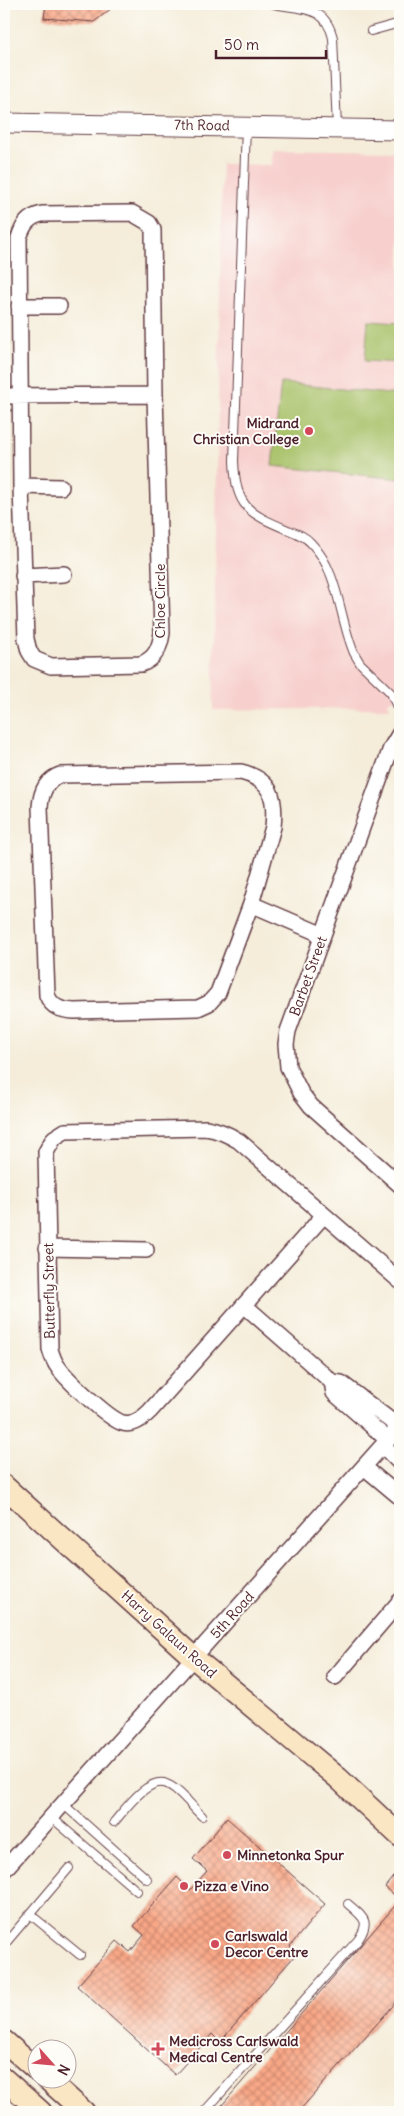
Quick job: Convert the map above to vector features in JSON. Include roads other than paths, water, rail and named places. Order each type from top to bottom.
[{"type":"main road","name":"Harry Galaun Road","points":[[4,1486],[194,1658],[338,1778],[400,1836]]},
{"type":"main road","name":"Harry Galaun Road","points":[[338,1778],[400,1822]]},
{"type":"main road","points":[[4,2041],[28,2062]]},
{"type":"main road","points":[[4,2079],[41,2112]]},
{"type":"main road","points":[[57,2088],[84,2112]]},
{"type":"street","name":"7th Road","points":[[4,123],[400,130]]},
{"type":"street","name":"Chloe Circle","points":[[132,213],[142,217],[149,223],[153,230],[155,394],[162,633],[161,644],[156,654],[149,661],[130,665],[52,666],[34,659],[29,651],[26,640],[21,486],[22,396],[19,306],[19,238],[22,229],[33,216],[42,214],[132,213]]},
{"type":"street","points":[[19,306],[59,306]]},
{"type":"street","points":[[4,396],[155,394]]},
{"type":"street","points":[[21,486],[61,487]]},
{"type":"street","points":[[24,576],[64,574]]},
{"type":"street","name":"Barbet Street","points":[[400,732],[391,748],[288,1031],[286,1044],[288,1067],[292,1080],[311,1106],[400,1185]]},
{"type":"street","points":[[241,772],[258,778],[271,793],[274,815],[273,827],[251,904],[218,993],[209,1003],[198,1008],[74,1011],[57,1007],[50,1003],[47,995],[40,807],[44,788],[54,777],[60,775],[241,772]]},
{"type":"street","points":[[251,904],[323,935]]},
{"type":"street","name":"Butterfly Street","points":[[324,1215],[150,1411],[136,1422],[123,1423],[106,1413],[65,1376],[53,1360],[50,1349],[46,1152],[54,1138],[65,1131],[206,1128],[218,1130],[239,1141],[400,1281]]},
{"type":"street","points":[[48,1248],[146,1250]]},
{"type":"street","points":[[244,1305],[332,1382],[341,1383],[400,1427]]},
{"type":"street","points":[[332,1382],[334,1393],[386,1443],[400,1463]]},
{"type":"street","name":"5th Road","points":[[4,1870],[400,1427]]},
{"type":"street","points":[[364,1467],[400,1497]]},
{"type":"street","points":[[335,1677],[400,1601]]},
{"type":"lane","points":[[274,4],[319,13],[330,26],[333,38],[337,128]]},
{"type":"lane","points":[[372,31],[400,23]]},
{"type":"lane","points":[[246,126],[234,461],[237,490],[242,501],[250,511],[258,517],[303,536],[310,541],[324,558],[354,653],[360,663],[391,693],[400,714]]},
{"type":"lane","points":[[114,1822],[134,1799],[152,1784],[163,1783],[173,1788],[202,1816]]},
{"type":"lane","points":[[63,1804],[147,1879]]},
{"type":"lane","points":[[51,1817],[137,1891]]},
{"type":"lane","points":[[4,1946],[69,1868]]},
{"type":"lane","points":[[204,2112],[358,1940],[366,1922],[364,1917],[348,1904]]},
{"type":"lane","points":[[31,1915],[80,1955]]},
{"type":"place","name":"Midrand Christian College","points":[[309,431]]},
{"type":"place","name":"Minnetonka Spur","points":[[227,1855]]},
{"type":"place","name":"Pizza e Vino","points":[[184,1886]]},
{"type":"place","name":"Carlswald Decor Centre","points":[[215,1944]]},
{"type":"place","name":"Medicross Carlswald Medical Centre","points":[[158,2049]]}]
